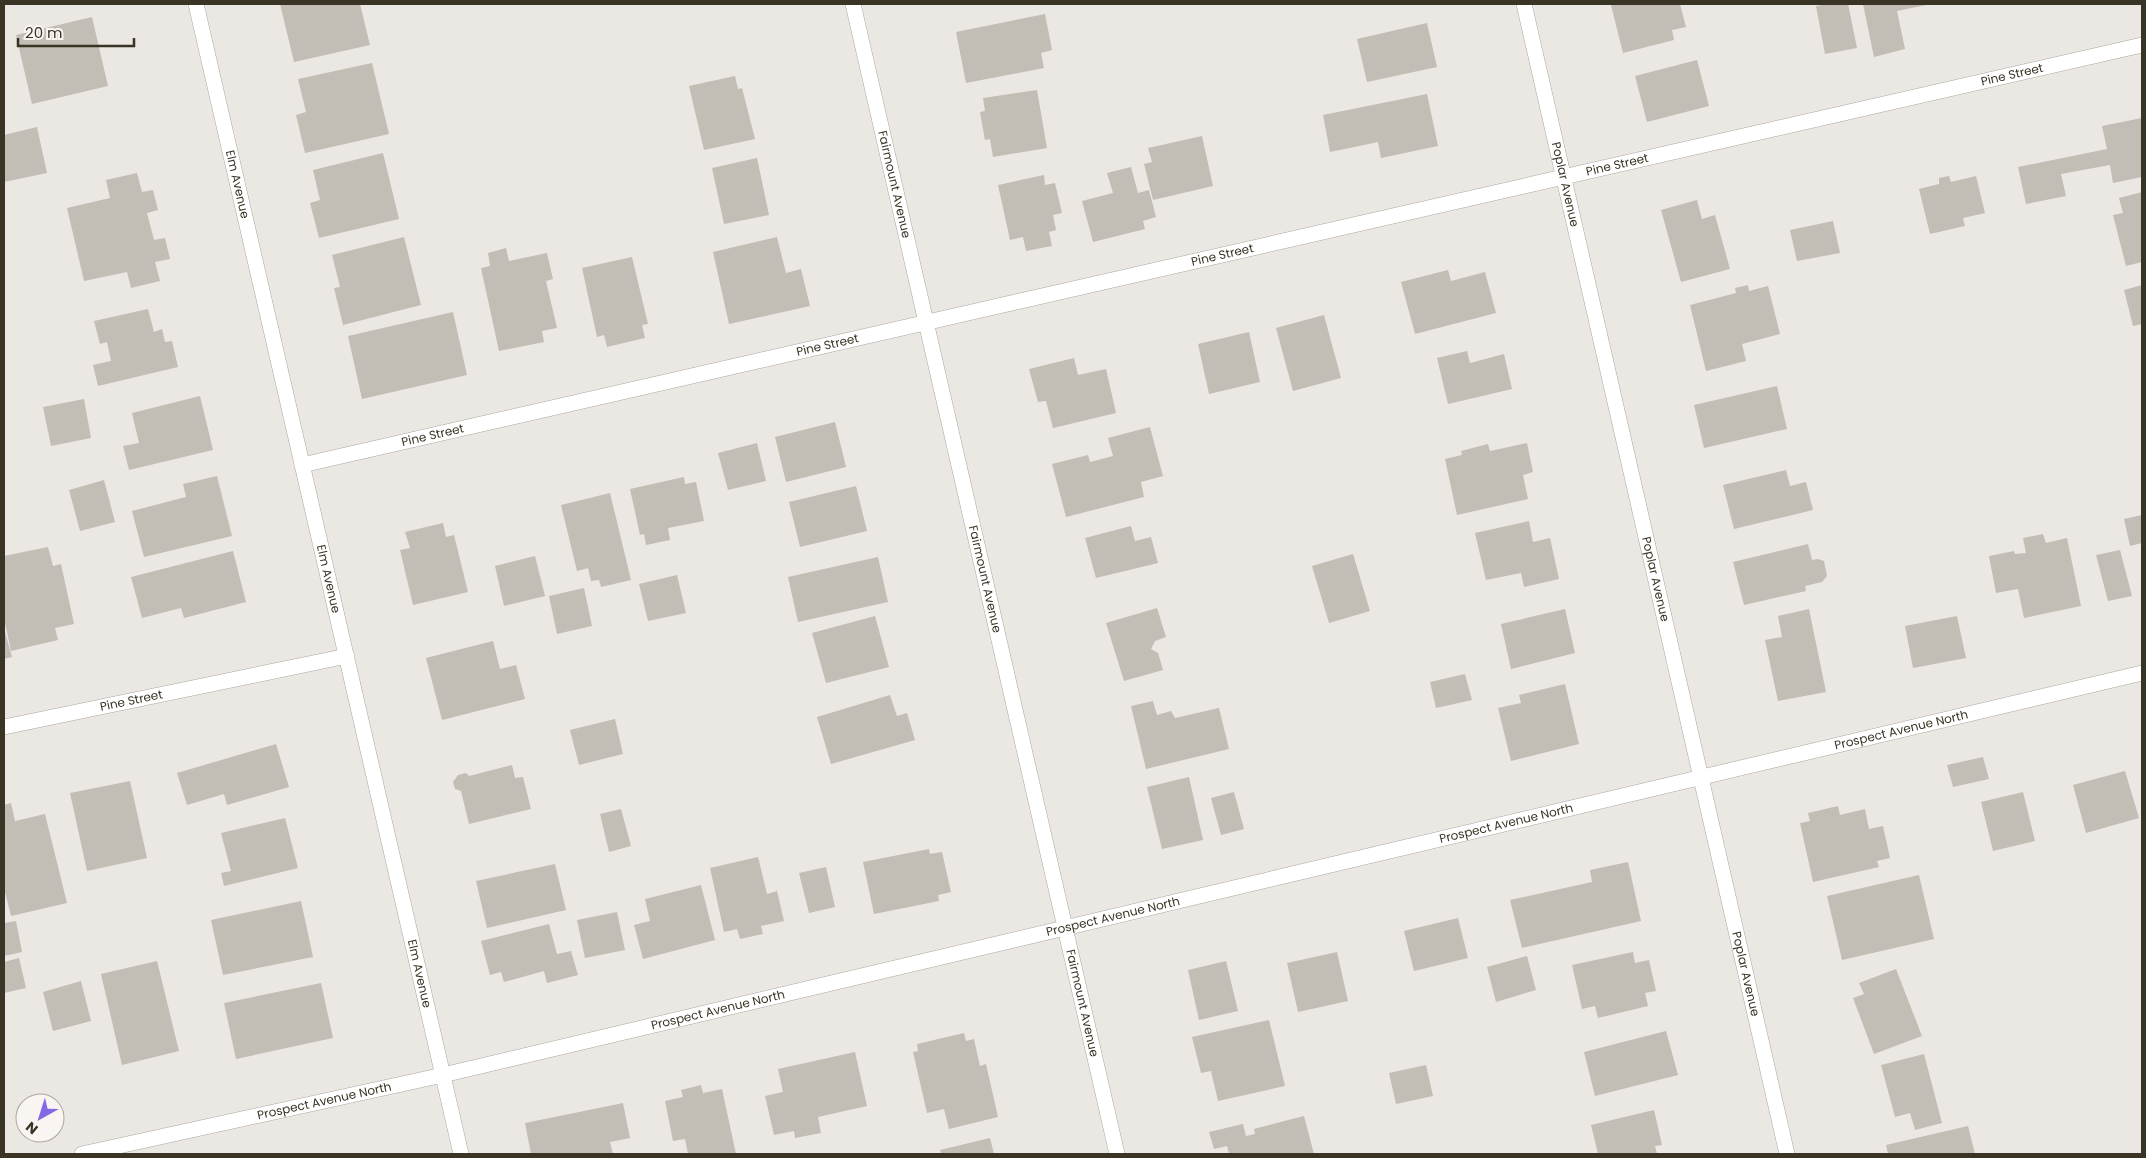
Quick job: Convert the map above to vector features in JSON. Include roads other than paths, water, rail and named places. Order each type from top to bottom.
[{"type":"street","name":"Elm Avenue","points":[[196,4],[462,1154]]},
{"type":"street","name":"Fairmount Avenue","points":[[852,4],[1117,1154]]},
{"type":"street","name":"Poplar Avenue","points":[[1524,4],[1787,1154]]},
{"type":"street","name":"Pine Street","points":[[302,465],[2142,44]]},
{"type":"street","name":"Pine Street","points":[[4,727],[347,656]]},
{"type":"street","name":"Prospect Avenue North","points":[[82,1154],[443,1075],[2142,673]]}]
